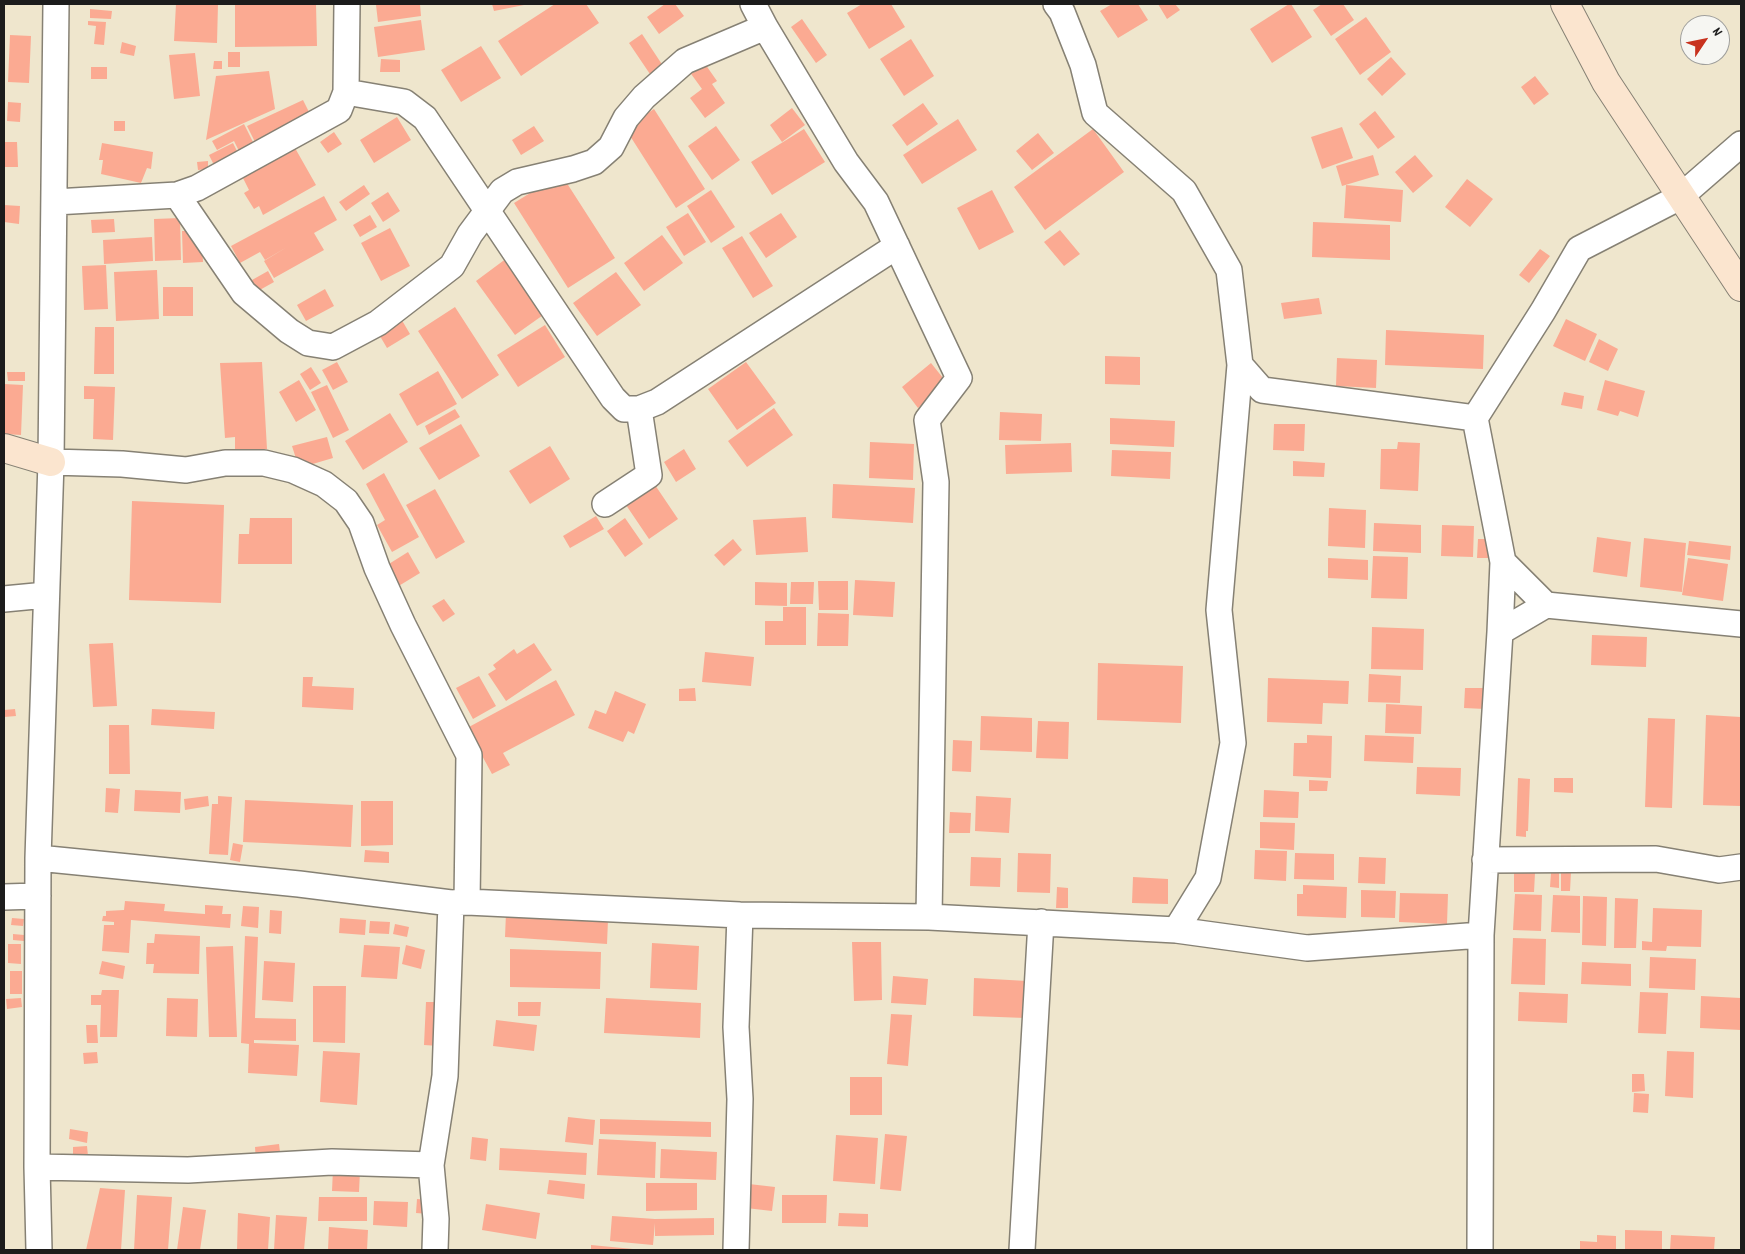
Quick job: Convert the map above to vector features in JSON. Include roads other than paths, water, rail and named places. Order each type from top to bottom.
[{"type":"street","points":[[39,1250],[36,1167],[38,858],[51,462],[56,4]]},
{"type":"street","points":[[55,202],[177,195],[198,188],[339,110],[346,92],[347,4]]},
{"type":"street","points":[[753,4],[846,162],[876,202],[959,378],[927,420],[936,482],[929,916]]},
{"type":"street","points":[[1056,4],[1062,12],[1083,65],[1096,113],[1184,192],[1229,270],[1240,365],[1219,610],[1233,742],[1208,878],[1176,930]]},
{"type":"street","points":[[1565,4],[1606,82],[1741,287]]},
{"type":"street","points":[[177,195],[244,293],[289,332],[308,343],[333,347],[378,323],[452,266],[470,234],[502,190],[517,182],[594,162],[611,147],[626,118],[644,97],[685,61],[765,27]]},
{"type":"street","points":[[346,92],[404,102],[425,118],[488,209],[613,398],[624,409],[639,410],[657,402],[896,246]]},
{"type":"street","points":[[1480,1250],[1481,935],[1500,632],[1502,562],[1474,418],[1543,310],[1579,249],[1680,197],[1741,144]]},
{"type":"street","points":[[1240,365],[1262,390],[1474,418]]},
{"type":"street","points":[[605,504],[649,475],[639,410]]},
{"type":"street","points":[[4,448],[51,462],[122,464],[186,470],[225,463],[264,463],[293,470],[324,484],[346,501],[361,522],[377,568],[403,625],[469,755],[459,903],[444,1076],[431,1165],[436,1219],[435,1250]]},
{"type":"street","points":[[1502,562],[1546,604]]},
{"type":"street","points":[[4,599],[46,595]]},
{"type":"street","points":[[1500,632],[1546,604],[1741,624]]},
{"type":"street","points":[[38,858],[299,884],[459,903],[740,915],[929,916],[1176,930],[1307,948],[1481,935]]},
{"type":"street","points":[[1485,860],[1656,858],[1719,870],[1741,867]]},
{"type":"street","points":[[4,897],[38,896]]},
{"type":"street","points":[[736,1250],[740,1099],[736,1028],[740,915]]},
{"type":"street","points":[[1022,1250],[1041,922]]},
{"type":"street","points":[[36,1167],[188,1170],[332,1162],[431,1165]]}]
